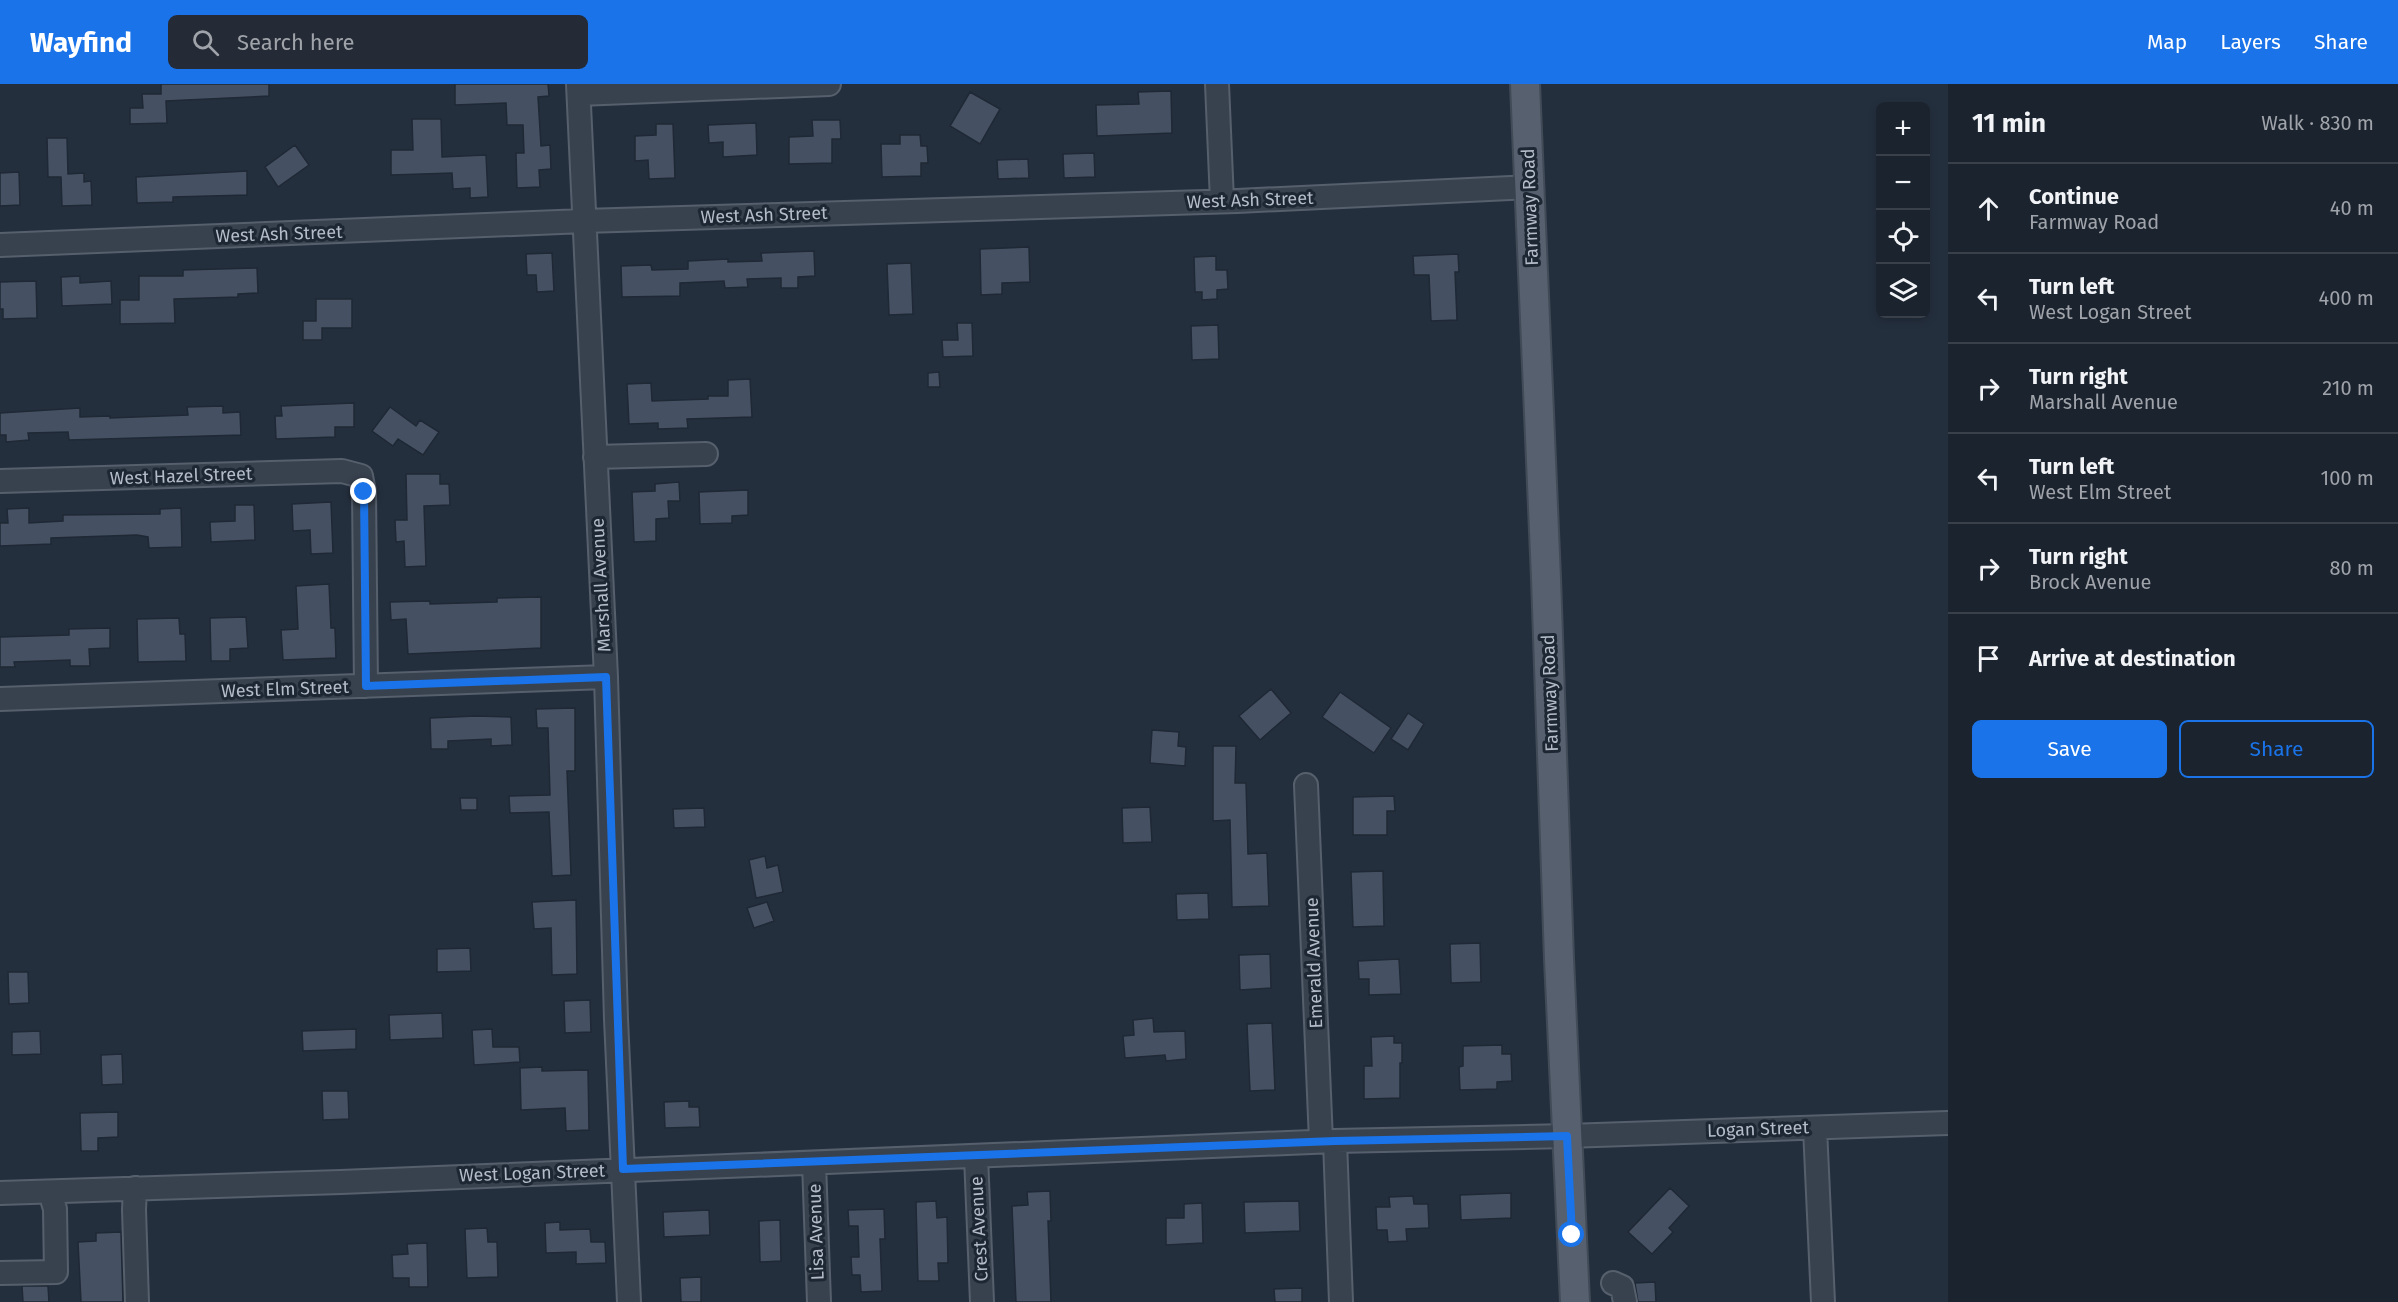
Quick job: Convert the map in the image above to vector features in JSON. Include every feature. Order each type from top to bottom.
[{"type":"main road","name":"Farmway Road","points":[[1525,84],[1575,1302]]},
{"type":"street","points":[[578,89],[829,84]]},
{"type":"street","points":[[1217,84],[1222,201]]},
{"type":"street","name":"Marshall Avenue","points":[[578,89],[606,677],[629,1302]]},
{"type":"street","name":"West Ash Street","points":[[0,245],[584,221],[1222,201],[1529,187]]},
{"type":"street","points":[[595,457],[706,454]]},
{"type":"street","name":"West Hazel Street","points":[[0,481],[342,471],[360,476],[364,492],[366,686]]},
{"type":"street","name":"West Elm Street","points":[[0,699],[606,677]]},
{"type":"street","name":"Emerald Avenue","points":[[1306,785],[1328,1141],[1341,1302]]},
{"type":"street","name":"Logan Street","points":[[1567,1136],[1948,1123]]},
{"type":"street","points":[[1815,1128],[1823,1302]]},
{"type":"street","name":"West Logan Street","points":[[0,1193],[814,1163],[1328,1141],[1567,1136]]},
{"type":"street","name":"Crest Avenue","points":[[976,1156],[982,1302]]},
{"type":"street","name":"Lisa Avenue","points":[[814,1163],[819,1302]]},
{"type":"street","points":[[135,1188],[137,1302]]},
{"type":"street","points":[[0,1273],[56,1272],[55,1209],[50,1192]]},
{"type":"street","points":[[1613,1283],[1622,1287],[1625,1302]]},
{"type":"building","points":[[161,84],[269,84],[269,96],[166,101],[167,123],[130,124],[130,108],[143,108],[142,94],[161,94]]},
{"type":"building","points":[[455,84],[548,84],[549,96],[538,97],[541,146],[550,145],[551,169],[539,170],[540,187],[517,188],[516,153],[524,153],[523,125],[507,125],[506,103],[455,105]]},
{"type":"building","points":[[1171,91],[1172,133],[1097,136],[1096,105],[1139,104],[1138,92]]},
{"type":"building","points":[[970,92],[1000,109],[980,144],[950,126]]},
{"type":"building","points":[[412,119],[441,119],[442,157],[486,155],[488,197],[470,198],[470,188],[453,189],[452,173],[391,175],[391,150],[413,150]]},
{"type":"building","points":[[812,120],[840,120],[841,139],[832,139],[832,163],[789,164],[789,137],[813,136]]},
{"type":"building","points":[[756,123],[757,155],[723,157],[723,142],[709,143],[708,125]]},
{"type":"building","points":[[656,124],[673,124],[675,178],[649,179],[648,160],[635,161],[635,136],[656,135]]},
{"type":"building","points":[[900,135],[920,135],[921,146],[927,146],[928,163],[921,163],[921,176],[882,177],[881,144],[900,144]]},
{"type":"building","points":[[47,138],[67,138],[68,174],[84,173],[84,182],[91,181],[92,205],[62,206],[61,177],[48,177]]},
{"type":"building","points":[[295,145],[309,165],[278,187],[265,167]]},
{"type":"building","points":[[1094,153],[1095,177],[1064,178],[1063,154]]},
{"type":"building","points":[[1028,159],[1029,178],[998,179],[997,160]]},
{"type":"building","points":[[247,171],[247,195],[173,197],[173,202],[137,203],[136,177]]},
{"type":"building","points":[[19,172],[20,205],[0,206],[0,173]]},
{"type":"building","points":[[1029,247],[1030,282],[1002,283],[1002,294],[981,295],[980,249]]},
{"type":"building","points":[[814,251],[815,276],[798,277],[798,288],[781,288],[781,278],[747,279],[748,287],[725,288],[724,281],[680,283],[680,296],[622,297],[621,266],[651,265],[652,270],[688,269],[688,261],[728,259],[728,262],[762,261],[761,253]]},
{"type":"building","points":[[552,253],[554,291],[537,292],[536,275],[527,275],[526,254]]},
{"type":"building","points":[[1458,254],[1459,272],[1455,272],[1457,320],[1431,321],[1429,275],[1414,275],[1413,256]]},
{"type":"building","points":[[1216,256],[1216,270],[1227,270],[1228,289],[1217,290],[1217,299],[1202,300],[1202,292],[1195,292],[1194,257]]},
{"type":"building","points":[[911,263],[913,314],[889,315],[887,264]]},
{"type":"building","points":[[257,268],[258,293],[238,294],[238,297],[174,299],[175,323],[120,324],[120,300],[139,300],[139,276],[183,276],[183,270]]},
{"type":"building","points":[[80,276],[80,283],[111,281],[112,304],[62,306],[61,277]]},
{"type":"building","points":[[36,281],[37,318],[3,319],[3,309],[0,309],[0,282]]},
{"type":"building","points":[[316,299],[352,299],[352,328],[322,328],[322,340],[303,340],[303,321],[316,321]]},
{"type":"building","points":[[957,323],[972,323],[973,356],[943,357],[942,340],[958,340]]},
{"type":"building","points":[[1218,325],[1219,359],[1192,360],[1191,326]]},
{"type":"building","points":[[939,372],[940,387],[928,387],[928,373]]},
{"type":"building","points":[[750,379],[752,417],[687,419],[688,428],[658,429],[658,423],[629,424],[627,384],[651,383],[652,401],[708,399],[708,396],[728,396],[728,380]]},
{"type":"building","points":[[354,403],[354,427],[335,427],[335,437],[276,439],[275,416],[282,416],[281,406]]},
{"type":"building","points":[[223,406],[223,413],[240,412],[241,435],[69,440],[68,432],[28,433],[29,440],[6,442],[6,435],[0,435],[0,413],[80,408],[80,417],[110,416],[110,418],[188,415],[187,407]]},
{"type":"building","points":[[390,407],[416,426],[420,420],[439,432],[423,455],[398,439],[393,446],[372,431]]},
{"type":"building","points":[[406,474],[440,474],[440,484],[449,484],[450,505],[424,506],[426,566],[405,567],[404,541],[396,542],[395,520],[407,520]]},
{"type":"building","points":[[679,482],[680,501],[668,501],[669,518],[656,519],[656,541],[634,542],[632,492],[655,491],[655,484]]},
{"type":"building","points":[[748,490],[748,515],[732,516],[732,523],[700,524],[699,492]]},
{"type":"building","points":[[331,502],[333,553],[311,554],[310,530],[293,531],[292,504]]},
{"type":"building","points":[[235,505],[254,505],[255,540],[211,542],[210,522],[235,521]]},
{"type":"building","points":[[29,508],[29,523],[63,521],[63,515],[160,514],[160,509],[181,508],[182,547],[149,548],[148,537],[137,535],[51,538],[51,544],[0,546],[0,523],[8,523],[7,509]]},
{"type":"building","points":[[329,584],[331,628],[335,628],[336,658],[283,660],[281,630],[298,629],[296,586]]},
{"type":"building","points":[[541,597],[541,648],[408,654],[406,619],[391,620],[390,602],[430,601],[430,604],[497,602],[497,598]]},
{"type":"building","points":[[246,617],[248,648],[230,649],[230,661],[211,661],[210,618]]},
{"type":"building","points":[[179,618],[180,634],[185,634],[186,661],[138,662],[137,619]]},
{"type":"building","points":[[110,628],[110,648],[89,649],[90,666],[70,666],[70,660],[14,662],[15,667],[0,667],[0,637],[69,635],[69,629]]},
{"type":"building","points":[[1271,689],[1291,713],[1260,740],[1239,716]]},
{"type":"building","points":[[1340,692],[1391,728],[1374,753],[1322,717]]},
{"type":"building","points":[[575,708],[575,771],[567,771],[571,875],[552,876],[549,812],[510,813],[509,796],[550,795],[548,728],[537,728],[536,709]]},
{"type":"building","points":[[1408,713],[1424,724],[1408,750],[1391,739]]},
{"type":"building","points":[[511,717],[512,745],[491,746],[491,739],[448,741],[448,749],[431,749],[430,718]]},
{"type":"building","points":[[1152,730],[1179,732],[1178,746],[1186,747],[1185,766],[1150,763]]},
{"type":"building","points":[[1213,746],[1236,746],[1235,783],[1246,783],[1248,854],[1267,853],[1269,906],[1232,907],[1230,820],[1213,821]]},
{"type":"building","points":[[1394,796],[1395,811],[1387,811],[1387,835],[1353,835],[1353,797]]},
{"type":"building","points":[[460,798],[477,798],[477,810],[461,810]]},
{"type":"building","points":[[1150,807],[1152,842],[1123,843],[1122,808]]},
{"type":"building","points":[[704,808],[705,827],[674,828],[673,809]]},
{"type":"building","points":[[765,856],[767,868],[778,865],[783,892],[756,898],[749,860]]},
{"type":"building","points":[[1383,871],[1384,926],[1353,927],[1351,872]]},
{"type":"building","points":[[1208,893],[1209,919],[1177,920],[1176,894]]},
{"type":"building","points":[[576,900],[577,974],[552,975],[551,928],[534,929],[532,902]]},
{"type":"building","points":[[767,902],[774,921],[754,928],[747,908]]},
{"type":"building","points":[[1480,943],[1481,982],[1451,983],[1450,944]]},
{"type":"building","points":[[470,948],[471,971],[437,972],[437,949]]},
{"type":"building","points":[[1270,954],[1271,988],[1240,990],[1239,955]]},
{"type":"building","points":[[1399,959],[1401,994],[1369,995],[1369,979],[1359,979],[1358,961]]},
{"type":"building","points":[[8,972],[28,972],[29,1003],[9,1004]]},
{"type":"building","points":[[590,1000],[591,1032],[565,1033],[564,1001]]},
{"type":"building","points":[[442,1013],[443,1038],[390,1040],[389,1015]]},
{"type":"building","points":[[1153,1018],[1154,1032],[1185,1031],[1186,1059],[1166,1061],[1165,1055],[1125,1058],[1123,1036],[1134,1035],[1133,1020]]},
{"type":"building","points":[[1272,1023],[1275,1090],[1250,1091],[1247,1024]]},
{"type":"building","points":[[356,1029],[356,1049],[303,1051],[302,1031]]},
{"type":"building","points":[[492,1029],[493,1047],[519,1047],[520,1062],[474,1065],[472,1030]]},
{"type":"building","points":[[40,1031],[41,1054],[12,1055],[12,1032]]},
{"type":"building","points":[[1394,1036],[1394,1043],[1402,1043],[1400,1098],[1364,1099],[1364,1066],[1372,1066],[1371,1037]]},
{"type":"building","points":[[1502,1045],[1502,1054],[1511,1054],[1512,1081],[1497,1082],[1497,1089],[1460,1090],[1459,1067],[1463,1066],[1463,1046]]},
{"type":"building","points":[[122,1054],[123,1084],[102,1085],[101,1055]]},
{"type":"building","points":[[542,1067],[542,1071],[588,1070],[589,1130],[566,1131],[565,1108],[521,1110],[520,1068]]},
{"type":"building","points":[[322,1091],[348,1091],[349,1119],[323,1120]]},
{"type":"building","points":[[689,1101],[689,1107],[699,1107],[700,1127],[665,1128],[664,1102]]},
{"type":"building","points":[[118,1112],[118,1137],[98,1138],[98,1151],[81,1151],[80,1113]]},
{"type":"building","points":[[1670,1188],[1689,1206],[1669,1228],[1673,1232],[1652,1254],[1628,1232]]},
{"type":"building","points":[[1050,1191],[1051,1221],[1048,1221],[1051,1302],[1016,1302],[1012,1206],[1028,1205],[1027,1192]]},
{"type":"building","points":[[1511,1193],[1511,1218],[1461,1220],[1460,1195]]},
{"type":"building","points":[[1413,1196],[1414,1204],[1428,1204],[1429,1228],[1406,1229],[1407,1241],[1388,1242],[1387,1230],[1377,1230],[1376,1207],[1390,1207],[1389,1197]]},
{"type":"building","points":[[936,1201],[937,1218],[947,1217],[948,1263],[938,1263],[939,1281],[918,1281],[916,1202]]},
{"type":"building","points":[[1299,1201],[1300,1231],[1245,1233],[1244,1202]]},
{"type":"building","points":[[1202,1203],[1203,1243],[1166,1245],[1166,1218],[1184,1218],[1184,1204]]},
{"type":"building","points":[[884,1209],[885,1239],[880,1239],[882,1291],[861,1292],[860,1275],[852,1275],[851,1257],[859,1257],[858,1226],[849,1226],[848,1210]]},
{"type":"building","points":[[709,1210],[710,1235],[664,1237],[663,1212]]},
{"type":"building","points":[[780,1220],[781,1261],[760,1262],[759,1221]]},
{"type":"building","points":[[560,1222],[560,1230],[590,1229],[591,1242],[605,1242],[606,1263],[576,1264],[576,1252],[546,1253],[545,1223]]},
{"type":"building","points":[[487,1228],[488,1242],[497,1242],[498,1277],[467,1278],[465,1229]]},
{"type":"building","points":[[121,1232],[123,1302],[81,1302],[78,1242],[96,1241],[96,1233]]},
{"type":"building","points":[[427,1243],[428,1287],[409,1287],[409,1278],[393,1278],[392,1255],[408,1254],[407,1244]]},
{"type":"building","points":[[701,1277],[701,1302],[681,1302],[680,1278]]},
{"type":"building","points":[[1655,1282],[1656,1302],[1638,1302],[1635,1283]]},
{"type":"building","points":[[22,1286],[48,1286],[49,1302],[23,1302]]},
{"type":"building","points":[[1302,1288],[1302,1302],[1275,1302],[1274,1289]]},
{"type":"route","points":[[364,492],[366,686],[606,677],[616,1019],[623,1169],[1335,1141],[1567,1136],[1572,1235]]}]
